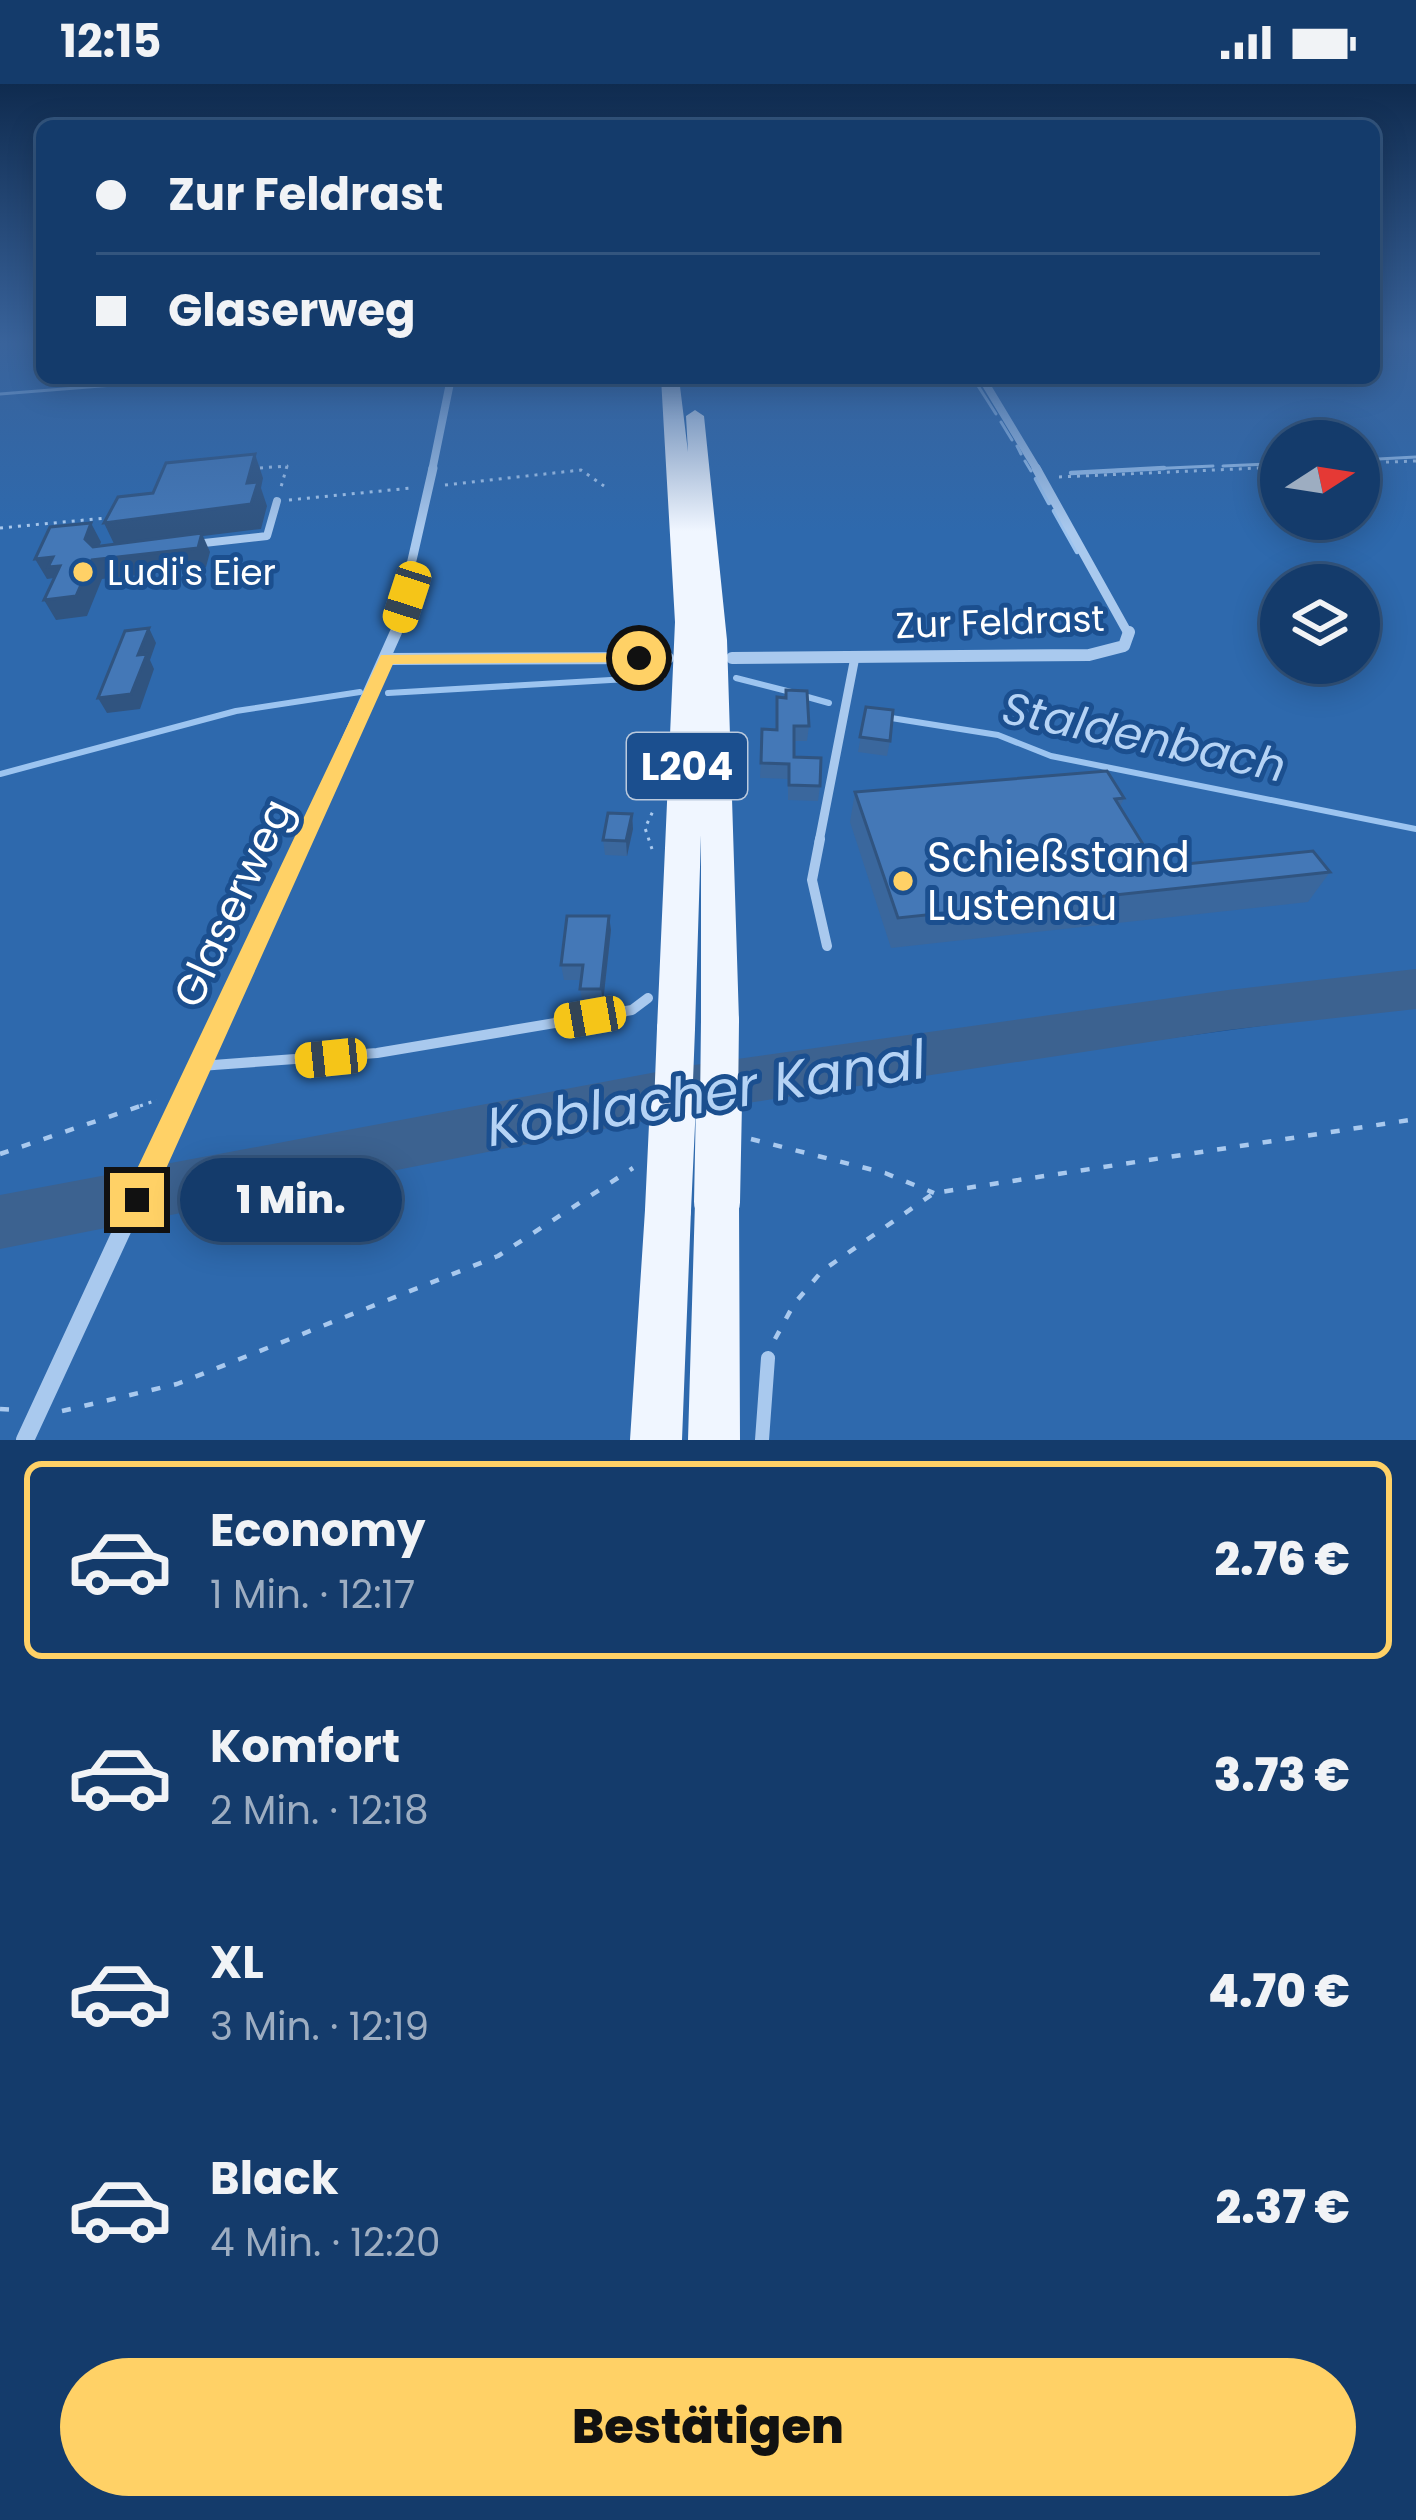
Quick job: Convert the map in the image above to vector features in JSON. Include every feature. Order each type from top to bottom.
[{"type":"main road","name":"L204","points":[[656,1440],[676,1029],[686,629],[673,405]]},
{"type":"main road","name":"L204","points":[[691,405],[714,640],[720,1021],[714,1440]]},
{"type":"street","name":"Glaserweg","points":[[25,1440],[387,659],[407,597],[446,405]]},
{"type":"street","name":"Zur Feldrast","points":[[733,658],[1089,655],[1124,646],[1130,638],[1126,620],[999,405]]},
{"type":"street","points":[[387,659],[668,658]]},
{"type":"lane","points":[[179,546],[268,536],[277,501]]},
{"type":"lane","name":"Zur Feldrast","points":[[827,946],[812,880],[855,657]]},
{"type":"lane","points":[[200,1066],[376,1053],[632,1010],[647,998]]},
{"type":"lane","points":[[762,1440],[768,1358]]},
{"type":"path","points":[[1380,462],[1416,461]]},
{"type":"path","points":[[240,470],[287,466],[277,501],[581,470],[592,473],[604,486]]},
{"type":"path","points":[[1045,478],[1260,468]]},
{"type":"path","points":[[0,528],[122,516]]},
{"type":"path","points":[[0,1154],[188,1094]]},
{"type":"path","points":[[768,1358],[794,1304],[821,1271],[934,1193],[1416,1119]]},
{"type":"path","points":[[749,1139],[886,1173],[934,1193]]},
{"type":"path","points":[[38,1412],[78,1411],[146,1395],[450,1276],[518,1246],[641,1162]]},
{"type":"shaded area","points":[[0,405],[1416,405],[1416,974],[652,1079],[652,1108],[1416,1005],[1416,1440],[0,1440]]},
{"type":"building","points":[[255,454],[247,483],[258,482],[251,504],[104,523],[118,497],[153,493],[166,463]]},
{"type":"building","points":[[91,523],[85,539],[93,547],[202,533],[198,548],[92,560],[76,596],[44,600],[60,566],[48,567],[53,557],[35,559],[50,527]]},
{"type":"building","points":[[149,628],[138,655],[147,654],[131,694],[98,698],[125,631]]},
{"type":"building","points":[[786,690],[807,691],[809,726],[794,726],[794,757],[821,758],[820,786],[789,785],[789,764],[761,763],[762,729],[777,730],[777,697],[786,698]]},
{"type":"building","points":[[866,707],[893,710],[890,741],[860,737]]},
{"type":"building","points":[[1107,771],[1124,798],[1115,799],[1157,867],[1313,851],[1330,872],[898,918],[855,792]]},
{"type":"building","points":[[608,813],[632,814],[626,841],[603,840]]},
{"type":"building","points":[[567,916],[609,916],[601,989],[580,989],[583,965],[561,965]]},
{"type":"waterway","points":[[990,405],[996,414]]},
{"type":"waterway","points":[[1001,422],[1012,440]]},
{"type":"waterway","points":[[1017,446],[1021,454]]},
{"type":"waterway","points":[[1380,459],[1416,457]]},
{"type":"waterway","points":[[1025,461],[1031,471]]},
{"type":"waterway","points":[[1223,466],[1260,464]]},
{"type":"waterway","points":[[1137,469],[1213,466]]},
{"type":"waterway","points":[[1137,469],[1164,468]]},
{"type":"waterway","points":[[1071,473],[1137,469]]},
{"type":"waterway","points":[[1103,471],[1137,469]]},
{"type":"waterway","points":[[1036,479],[1049,503]]},
{"type":"waterway","points":[[1054,511],[1077,552]]},
{"type":"waterway","name":"Staldenbach","points":[[388,693],[662,677]]},
{"type":"waterway","name":"Staldenbach","points":[[736,678],[791,692]]},
{"type":"waterway","name":"Staldenbach","points":[[0,774],[236,711],[360,692]]},
{"type":"waterway","name":"Staldenbach","points":[[804,696],[829,703]]},
{"type":"waterway","name":"Staldenbach","points":[[885,717],[998,735],[1051,756],[1416,829]]},
{"type":"waterway","name":"Koblacher Kanal","points":[[0,1222],[694,1088],[1228,1010],[1416,989]]},
{"type":"place","name":"Ludi's Eier","points":[[83,572]]},
{"type":"place","name":"Schießstand Lustenau","points":[[903,881]]},
{"type":"route","points":[[137,1200],[387,659],[639,658]]}]
